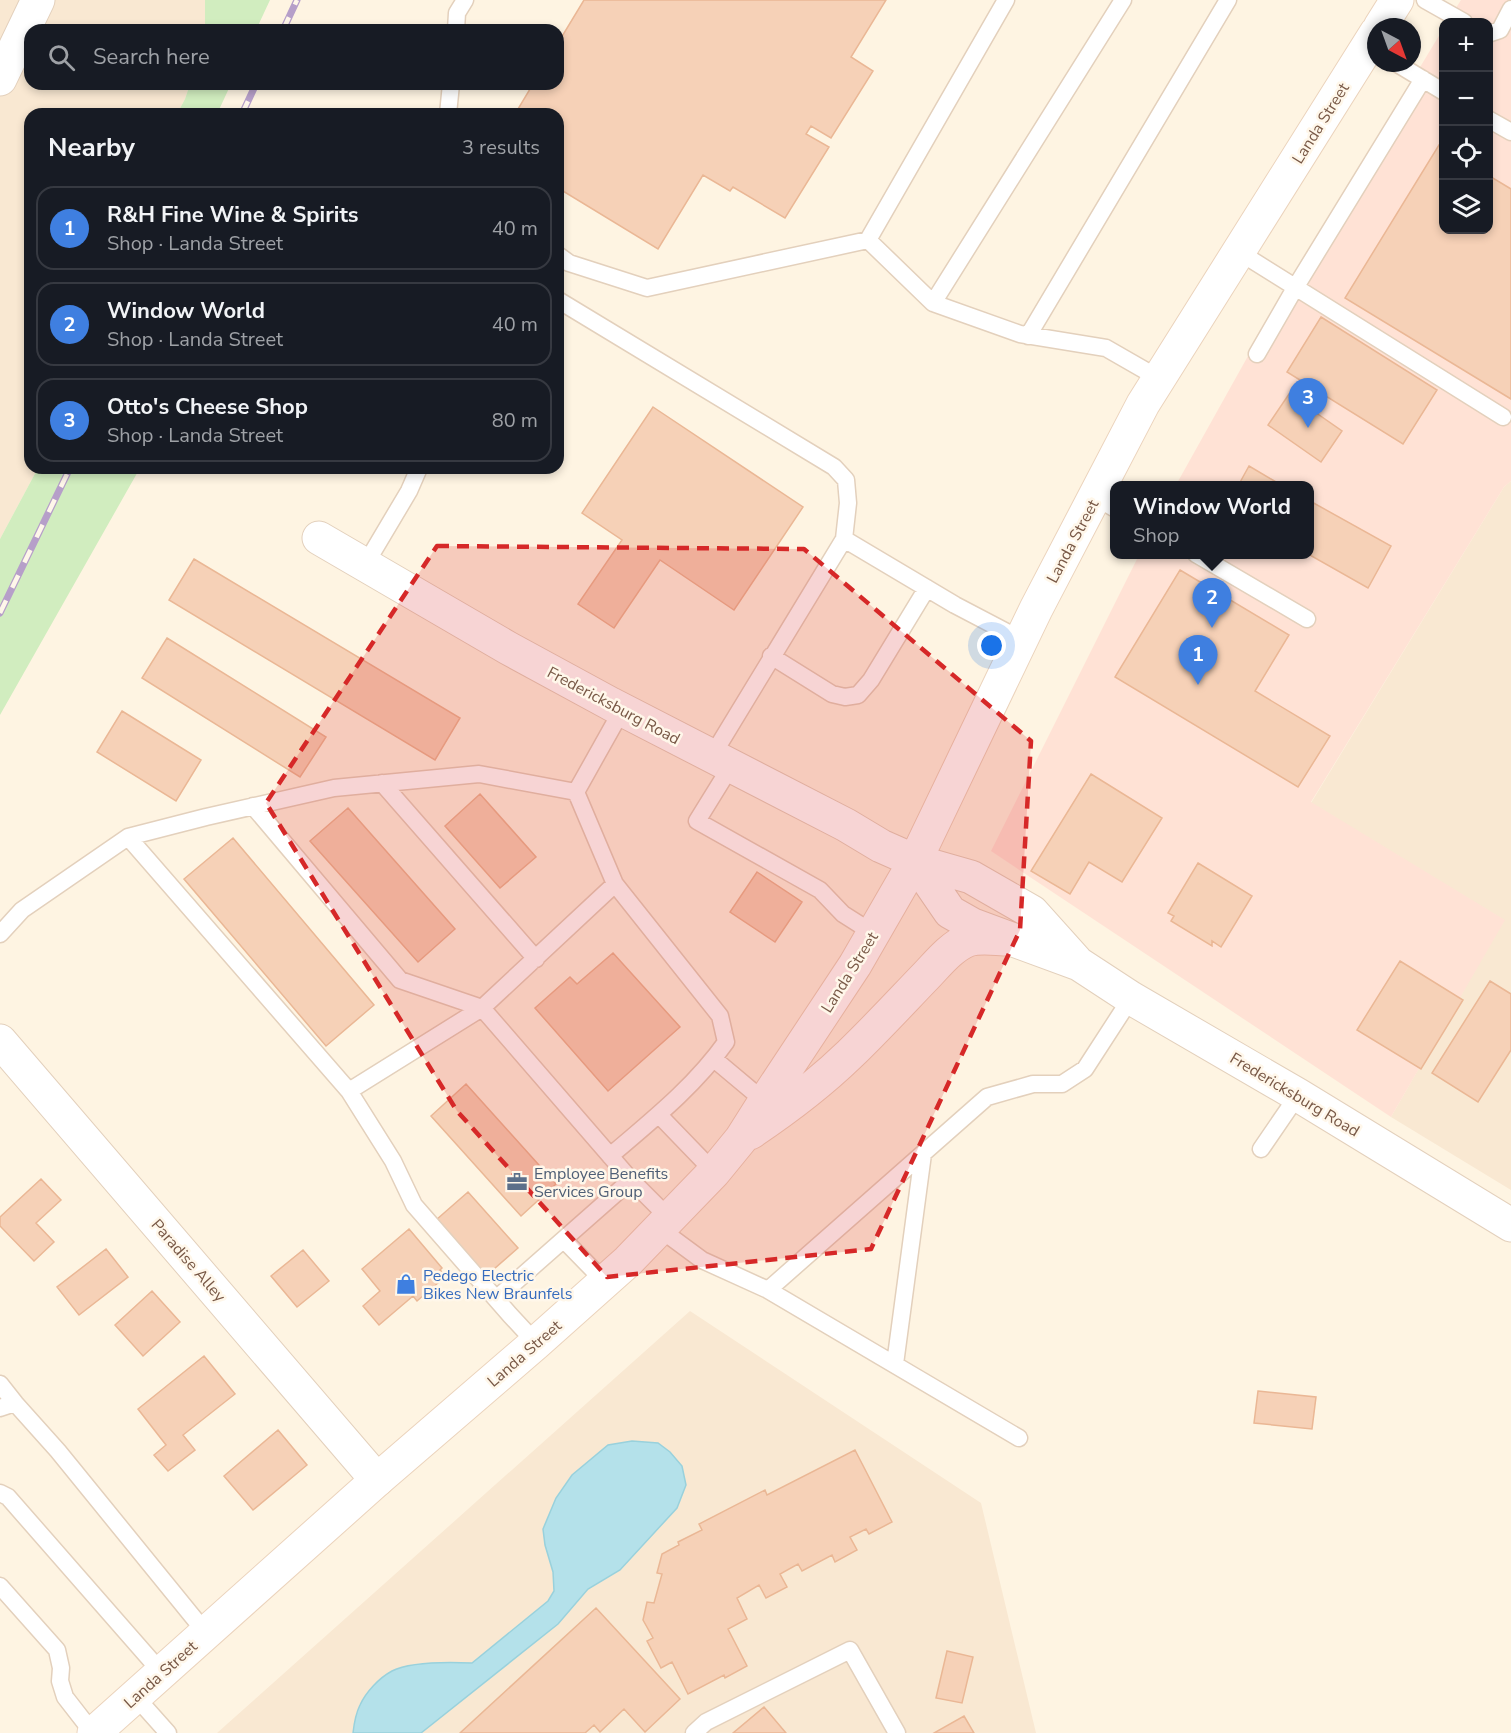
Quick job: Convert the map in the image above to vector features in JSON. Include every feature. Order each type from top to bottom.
[{"type":"main road","points":[[26,24],[38,0]]},
{"type":"main road","name":"Landa Street","points":[[1387,18],[1398,0]]},
{"type":"main road","points":[[0,79],[24,29]]},
{"type":"main road","name":"Landa Street","points":[[1113,481],[1143,404],[1367,52]]},
{"type":"main road","name":"Landa Street","points":[[94,1733],[377,1480],[628,1261],[714,1172],[741,1139],[772,1107],[915,861],[1022,640],[1105,502]]},
{"type":"main road","name":"Fredericksburg Road","points":[[319,538],[508,648],[622,710],[846,825],[881,846],[915,861],[971,877],[1032,912],[1079,964]]},
{"type":"main road","name":"Fredericksburg Road","points":[[915,861],[950,912],[973,925],[1079,964],[1131,998],[1298,1095],[1511,1225]]},
{"type":"main road","name":"Landa Street","points":[[772,1107],[822,1081],[954,949],[968,940],[1009,939]]},
{"type":"main road","name":"Paradise Alley","points":[[0,1041],[377,1480]]},
{"type":"lane","points":[[456,24],[457,13],[465,0]]},
{"type":"lane","points":[[564,259],[569,263],[647,288],[868,240],[1006,0]]},
{"type":"lane","points":[[933,303],[1124,0]]},
{"type":"lane","points":[[1028,336],[1228,0]]},
{"type":"lane","points":[[1425,0],[1457,18]]},
{"type":"lane","points":[[1493,32],[1500,30],[1511,9]]},
{"type":"lane","points":[[1411,72],[1439,89]]},
{"type":"lane","points":[[1257,354],[1423,79]]},
{"type":"lane","points":[[449,108],[450,90]]},
{"type":"lane","points":[[1493,121],[1511,132]]},
{"type":"lane","points":[[868,240],[933,303],[1028,336],[1106,348],[1160,379]]},
{"type":"lane","points":[[1239,252],[1503,417]]},
{"type":"lane","points":[[564,304],[834,466],[846,480],[849,503],[844,539],[771,656],[722,761],[698,821],[820,890],[843,914],[873,933]]},
{"type":"lane","points":[[365,565],[409,491],[416,474]]},
{"type":"lane","points":[[844,539],[1022,640]]},
{"type":"lane","points":[[1203,559],[1307,619]]},
{"type":"lane","points":[[771,656],[832,694],[845,697],[858,695],[871,680],[927,588]]},
{"type":"lane","points":[[576,792],[622,710]]},
{"type":"lane","points":[[0,934],[22,910],[128,837],[253,806],[334,788],[479,774],[576,792]]},
{"type":"lane","points":[[381,783],[536,959]]},
{"type":"lane","points":[[576,792],[615,884],[720,1016],[726,1042],[714,1059],[659,1115],[610,1156]]},
{"type":"lane","points":[[253,806],[400,980],[482,1008],[631,1180],[665,1224],[702,1260],[768,1290],[1019,1438]]},
{"type":"lane","points":[[128,837],[349,1091],[393,1161],[414,1205],[536,1343]]},
{"type":"lane","points":[[349,1091],[482,1008],[615,884]]},
{"type":"lane","points":[[768,1290],[987,1098],[1033,1084],[1062,1083],[1085,1069],[1131,998]]},
{"type":"lane","points":[[714,1059],[772,1107]]},
{"type":"lane","points":[[1261,1149],[1298,1095]]},
{"type":"lane","points":[[659,1115],[714,1172]]},
{"type":"lane","points":[[895,1364],[923,1154]]},
{"type":"lane","points":[[496,1299],[631,1180]]},
{"type":"lane","points":[[564,1240],[604,1281]]},
{"type":"lane","points":[[0,1384],[8,1405],[58,1451],[206,1633]]},
{"type":"lane","points":[[0,1493],[8,1497],[162,1672]]},
{"type":"lane","points":[[0,1586],[57,1650],[61,1668],[60,1681],[65,1697],[94,1733]]},
{"type":"lane","points":[[694,1733],[706,1722],[850,1650],[897,1733]]},
{"type":"lane","points":[[135,1696],[168,1733]]},
{"type":"highlighted area","points":[[437,546],[804,549],[1031,741],[1020,930],[871,1249],[607,1277],[457,1111],[266,803]]},
{"type":"shaded area","points":[[0,0],[205,0],[205,24],[24,24],[24,90],[188,90],[180,108],[24,108],[24,474],[35,474],[0,539]]},
{"type":"shaded area","points":[[1461,0],[1511,0],[1511,481],[1504,487],[1311,802],[1505,920],[1391,1117],[991,851],[1137,559],[1314,559],[1314,481],[1178,481],[1272,313],[1417,72],[1421,72],[1421,66],[1439,36],[1439,234],[1493,234],[1493,18],[1450,18]]},
{"type":"shaded area","points":[[1511,481],[1511,1190],[1391,1117],[1504,920],[1311,803],[1504,487]]},
{"type":"shaded area","points":[[690,1311],[981,1503],[1036,1733],[217,1733]]},
{"type":"green space","points":[[205,0],[270,0],[259,24],[205,24]]},
{"type":"green space","points":[[188,90],[228,90],[220,108],[180,108]]},
{"type":"green space","points":[[35,474],[137,474],[0,715],[0,539]]},
{"type":"water","points":[[632,1441],[658,1443],[670,1452],[682,1466],[686,1485],[677,1508],[620,1570],[588,1589],[558,1624],[421,1733],[353,1733],[356,1715],[363,1700],[382,1677],[410,1665],[442,1662],[472,1663],[548,1601],[554,1591],[553,1572],[543,1529],[556,1498],[572,1475],[608,1445]]},
{"type":"building","points":[[584,0],[886,0],[851,57],[873,71],[831,138],[811,126],[806,134],[829,147],[785,218],[733,187],[730,191],[703,175],[658,249],[564,192],[564,108],[519,108],[529,90],[564,90],[564,33]]},
{"type":"building","points":[[1439,145],[1439,234],[1493,234],[1493,178],[1511,189],[1511,399],[1345,298]]},
{"type":"building","points":[[1321,317],[1437,390],[1403,444],[1287,372]]},
{"type":"building","points":[[1289,394],[1342,431],[1321,462],[1268,425]]},
{"type":"building","points":[[653,407],[803,507],[734,610],[660,560],[614,628],[578,604],[622,540],[582,513]]},
{"type":"building","points":[[1249,466],[1274,481],[1241,481]]},
{"type":"building","points":[[1314,503],[1391,546],[1368,588],[1314,557]]},
{"type":"building","points":[[194,559],[460,718],[435,760],[169,600]]},
{"type":"building","points":[[1180,570],[1289,635],[1255,691],[1330,736],[1298,787],[1115,677]]},
{"type":"building","points":[[167,638],[326,737],[300,777],[142,678]]},
{"type":"building","points":[[122,711],[201,760],[176,801],[97,752]]},
{"type":"building","points":[[1091,774],[1162,818],[1122,882],[1089,862],[1070,894],[1031,871]]},
{"type":"building","points":[[480,794],[536,857],[500,888],[445,826]]},
{"type":"building","points":[[348,808],[455,929],[418,962],[310,841]]},
{"type":"building","points":[[233,838],[374,1005],[326,1046],[184,879]]},
{"type":"building","points":[[1198,863],[1252,896],[1221,947],[1212,941],[1212,946],[1171,921],[1174,916],[1168,913]]},
{"type":"building","points":[[757,872],[802,902],[775,942],[730,912]]},
{"type":"building","points":[[613,953],[680,1027],[608,1091],[535,1008],[570,977],[577,984]]},
{"type":"building","points":[[1400,961],[1463,1000],[1421,1069],[1357,1030]]},
{"type":"building","points":[[1490,981],[1511,994],[1511,1050],[1478,1102],[1432,1073]]},
{"type":"building","points":[[466,1084],[556,1184],[521,1216],[431,1116]]},
{"type":"building","points":[[41,1179],[61,1200],[36,1223],[54,1242],[34,1261],[0,1226],[0,1217]]},
{"type":"building","points":[[468,1192],[518,1248],[486,1276],[436,1220]]},
{"type":"building","name":"Pedego Electric Bikes New Braunfels","points":[[409,1229],[442,1268],[440,1270],[446,1276],[417,1301],[413,1296],[379,1325],[363,1306],[380,1291],[362,1269]]},
{"type":"building","points":[[106,1249],[128,1277],[79,1315],[57,1287]]},
{"type":"building","points":[[303,1250],[329,1281],[297,1307],[271,1276]]},
{"type":"building","points":[[152,1291],[180,1322],[143,1356],[115,1325]]},
{"type":"building","points":[[204,1356],[235,1394],[183,1435],[195,1450],[168,1471],[154,1455],[166,1445],[138,1409]]},
{"type":"building","points":[[1258,1391],[1316,1397],[1312,1429],[1254,1423]]},
{"type":"building","points":[[278,1430],[307,1465],[253,1510],[224,1476]]},
{"type":"building","points":[[855,1450],[892,1522],[869,1534],[866,1529],[850,1537],[857,1550],[835,1562],[832,1555],[802,1571],[798,1564],[780,1574],[787,1587],[766,1598],[759,1585],[737,1598],[747,1619],[728,1629],[747,1666],[688,1694],[672,1662],[661,1668],[647,1641],[653,1638],[643,1620],[647,1602],[654,1603],[662,1574],[657,1573],[662,1554],[679,1545],[678,1542],[702,1530],[699,1524],[765,1490],[767,1495]]},
{"type":"building","points":[[596,1608],[680,1699],[645,1732],[624,1709],[600,1732],[594,1725],[585,1733],[460,1733]]},
{"type":"building","points":[[947,1651],[973,1657],[962,1703],[936,1698]]},
{"type":"building","points":[[764,1707],[786,1733],[733,1733]]},
{"type":"building","points":[[964,1716],[974,1733],[934,1733]]},
{"type":"railway","points":[[286,24],[297,0]]},
{"type":"railway","points":[[245,108],[253,90]]},
{"type":"railway","points":[[0,613],[67,474]]},
{"type":"place","name":"Otto's Cheese Shop","points":[[1308,428]]},
{"type":"place","name":"Window World","points":[[1212,628]]},
{"type":"place","name":"R&H Fine Wine & Spirits","points":[[1198,685]]},
{"type":"place","name":"Employee Benefits Services Group","points":[[517,1182]]},
{"type":"place","name":"Pedego Electric Bikes New Braunfels","points":[[406,1284]]}]
